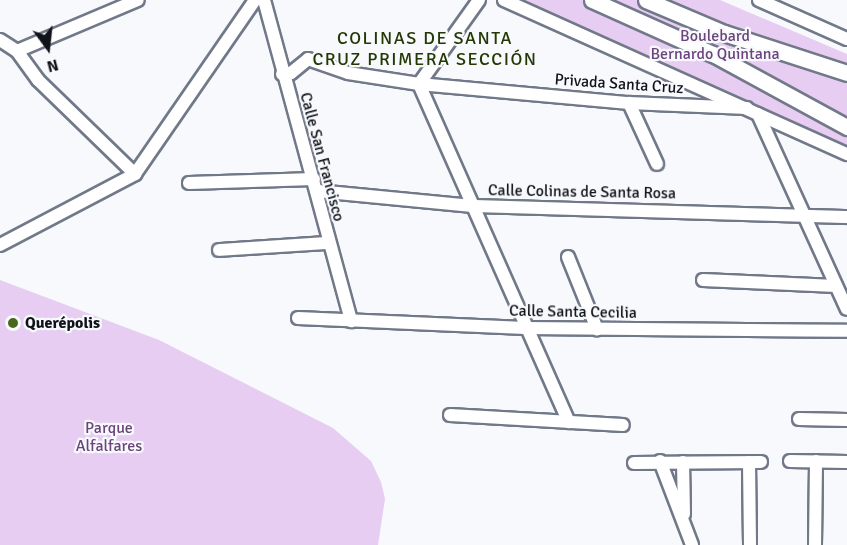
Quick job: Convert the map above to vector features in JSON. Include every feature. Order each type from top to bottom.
[{"type":"main road","points":[[592,0],[712,54],[843,124]]},
{"type":"main road","points":[[646,0],[724,33],[847,73]]},
{"type":"street","points":[[17,51],[138,0]]},
{"type":"street","points":[[0,245],[135,174],[255,0]]},
{"type":"street","name":"Calle San Francisco","points":[[264,0],[282,74],[316,185],[328,243],[351,321]]},
{"type":"street","points":[[479,0],[419,84],[568,422]]},
{"type":"street","points":[[504,0],[847,154]]},
{"type":"street","points":[[759,0],[847,39]]},
{"type":"street","points":[[0,40],[17,51],[39,80],[135,174]]},
{"type":"street","name":"Privada Santa Cruz","points":[[282,74],[291,73],[308,59],[348,73],[419,84],[629,103],[752,111]]},
{"type":"street","points":[[629,103],[657,164]]},
{"type":"street","points":[[752,111],[804,214],[847,309]]},
{"type":"street","name":"Calle Colinas de Santa Rosa","points":[[189,183],[316,185],[472,206],[847,217]]},
{"type":"street","points":[[219,250],[328,243]]},
{"type":"street","points":[[568,257],[597,329]]},
{"type":"street","points":[[703,280],[836,286]]},
{"type":"street","name":"Calle Santa Cecilia","points":[[298,318],[525,328],[847,332]]},
{"type":"street","points":[[450,415],[623,424]]},
{"type":"street","points":[[799,419],[847,420]]},
{"type":"street","points":[[660,461],[692,545]]},
{"type":"street","points":[[634,464],[660,461],[755,462],[750,545]]},
{"type":"street","points":[[790,461],[847,462]]},
{"type":"street","points":[[815,545],[816,461]]},
{"type":"street","points":[[683,462],[684,524]]},
{"type":"green space","name":"Boulebard Bernardo Quintana","points":[[513,0],[720,0],[847,54],[847,146],[666,72]]},
{"type":"green space","name":"Parque Alfalfares","points":[[0,280],[159,340],[333,428],[371,461],[381,482],[385,499],[378,545],[0,545]]},
{"type":"place","name":"Querépolis","points":[[13,323]]},
{"type":"district","name":"COLINAS DE SANTA CRUZ PRIMERA SECCIÓN","points":[[425,49]]}]
